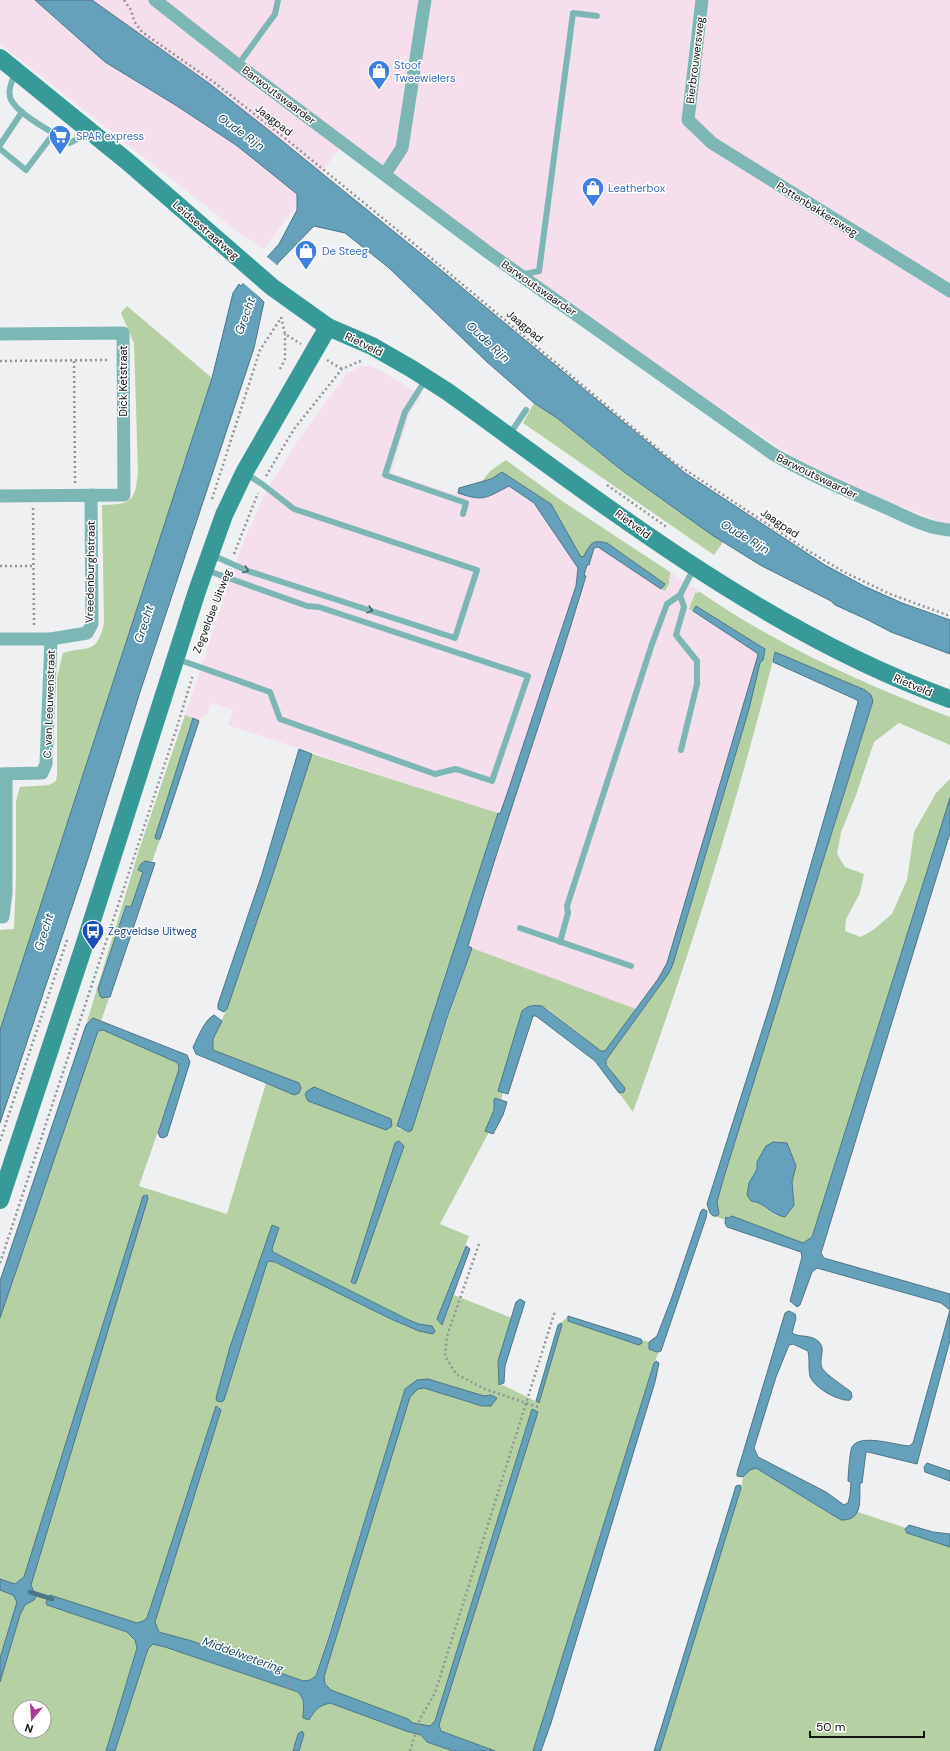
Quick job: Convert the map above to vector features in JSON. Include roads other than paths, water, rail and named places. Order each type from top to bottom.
[{"type":"main road","name":"Leidsestraatweg","points":[[0,58],[128,162],[272,287],[328,327]]},
{"type":"main road","name":"Zegveldse Uitweg","points":[[0,1200],[83,949],[207,562],[224,515],[244,473],[328,327]]},
{"type":"main road","name":"Rietveld","points":[[328,327],[372,346],[426,378],[509,435],[664,546],[779,619],[867,665],[950,700]]},
{"type":"street","name":"Barwoutswaarder","points":[[155,0],[238,65],[483,248],[773,454],[810,475],[900,514],[932,527],[950,530]]},
{"type":"street","points":[[385,174],[402,148],[425,0]]},
{"type":"street","name":"Bierbrouwersweg","points":[[688,120],[702,0]]},
{"type":"street","name":"Pottenbakkersweg","points":[[688,120],[712,143],[950,291]]},
{"type":"street","name":"Dick Ketstraat","points":[[0,334],[123,333],[124,495],[91,495]]},
{"type":"street","points":[[0,496],[91,495]]},
{"type":"street","name":"Vreedenburghstraat","points":[[0,639],[51,639],[87,633],[92,624],[91,495]]},
{"type":"street","name":"C. van Leeuwenstraat","points":[[3,774],[42,773],[46,764],[51,639]]},
{"type":"street","points":[[0,917],[3,917],[6,893],[3,774]]},
{"type":"lane","points":[[238,65],[275,14],[278,0]]},
{"type":"lane","points":[[521,275],[539,270],[573,13],[597,16]]},
{"type":"lane","points":[[17,72],[11,83],[10,97],[16,107],[22,112],[70,143],[78,139],[86,128]]},
{"type":"lane","points":[[0,145],[22,112]]},
{"type":"lane","points":[[0,149],[26,170],[54,133]]},
{"type":"lane","points":[[426,378],[405,412],[384,475],[466,503],[463,514]]},
{"type":"lane","points":[[509,435],[526,410]]},
{"type":"lane","points":[[207,562],[230,563],[248,571],[455,638],[477,570],[294,509],[262,484],[244,473]]},
{"type":"lane","points":[[176,658],[270,692],[280,719],[435,774],[456,769],[492,781],[528,676],[319,607],[307,606],[225,577],[207,562]]},
{"type":"lane","points":[[560,942],[568,913],[567,906],[652,644],[667,604],[680,595],[695,566]]},
{"type":"lane","points":[[680,595],[684,607],[676,635],[697,661],[697,684],[681,750]]},
{"type":"lane","points":[[520,928],[631,966]]},
{"type":"water","points":[[35,0],[92,0],[210,84],[429,260],[685,473],[825,565],[864,586],[902,603],[950,620],[950,654],[891,632],[835,605],[831,601],[760,565],[712,535],[624,472],[557,418],[534,403],[487,362],[388,267],[345,233],[314,226],[278,263],[259,297],[264,302],[254,348],[140,692],[87,862],[0,1123],[0,1030],[212,378],[233,293],[239,284],[241,286],[279,244],[297,210],[297,194],[236,145],[177,106],[105,62]]},
{"type":"water","points":[[502,472],[551,504],[581,557],[584,556],[588,548],[595,542],[607,543],[665,584],[661,589],[598,547],[594,548],[589,565],[587,565],[584,575],[586,576],[572,622],[468,946],[472,948],[447,1018],[412,1130],[409,1132],[397,1126],[498,813],[500,814],[508,791],[576,586],[578,568],[534,503],[509,486],[490,496],[479,498],[458,493],[459,488],[491,479]]},
{"type":"water","points":[[696,606],[765,649],[763,660],[760,663],[749,709],[673,964],[669,973],[606,1060],[606,1065],[625,1088],[624,1092],[619,1093],[595,1061],[536,1016],[533,1016],[508,1094],[498,1091],[522,1011],[524,1009],[531,1006],[542,1006],[601,1051],[605,1051],[658,979],[667,963],[758,655],[693,611]]},
{"type":"water","points":[[775,652],[865,690],[871,695],[873,701],[723,1180],[717,1202],[719,1214],[717,1216],[713,1216],[710,1213],[707,1204],[771,1002],[858,702],[857,700],[773,662]]},
{"type":"water","points":[[193,718],[199,721],[160,839],[156,839],[155,837]]},
{"type":"water","points":[[299,749],[312,754],[227,1009],[224,1012],[218,1009],[218,1004],[262,874]]},
{"type":"water","points":[[950,798],[950,833],[821,1253],[824,1258],[950,1294],[950,1310],[941,1303],[817,1268],[812,1272],[800,1305],[797,1307],[790,1301],[802,1257],[801,1252],[727,1227],[725,1223],[726,1217],[728,1218],[732,1216],[803,1243],[812,1237]]},
{"type":"water","points":[[145,861],[155,863],[110,997],[102,998],[98,989],[126,906],[131,907],[143,872],[138,870],[141,864]]},
{"type":"water","points":[[214,1015],[222,1021],[213,1039],[213,1050],[299,1083],[301,1088],[299,1093],[294,1095],[196,1054],[193,1047],[204,1025],[210,1017]]},
{"type":"water","points":[[93,1018],[187,1055],[190,1062],[167,1136],[163,1138],[160,1137],[158,1133],[179,1069],[178,1063],[103,1030],[98,1031],[0,1318],[0,1281],[86,1025]]},
{"type":"water","points":[[314,1087],[391,1119],[392,1126],[386,1130],[308,1101],[305,1095],[307,1091]]},
{"type":"water","points":[[495,1098],[507,1102],[503,1115],[493,1134],[485,1131],[494,1110]]},
{"type":"water","points":[[399,1141],[404,1146],[356,1283],[354,1284],[351,1282],[395,1143]]},
{"type":"water","points":[[773,1142],[787,1143],[796,1166],[792,1182],[794,1205],[785,1217],[779,1216],[761,1204],[751,1201],[747,1195],[749,1183],[757,1169],[757,1162],[766,1146]]},
{"type":"water","points":[[147,1195],[148,1198],[31,1585],[36,1597],[34,1600],[25,1605],[20,1615],[0,1682],[0,1658],[17,1602],[13,1595],[0,1590],[0,1579],[15,1584],[24,1577],[143,1196]]},
{"type":"water","points":[[703,1209],[707,1211],[706,1218],[661,1351],[657,1352],[649,1349],[649,1342],[657,1336]]},
{"type":"water","points":[[272,1225],[279,1228],[272,1249],[273,1252],[409,1320],[419,1324],[432,1326],[435,1331],[433,1334],[419,1331],[391,1319],[275,1262],[269,1261],[267,1263],[224,1400],[222,1402],[217,1401],[216,1398],[230,1347]]},
{"type":"water","points":[[466,1246],[470,1249],[442,1325],[437,1319]]},
{"type":"water","points":[[520,1299],[525,1302],[505,1366],[504,1383],[499,1385],[498,1361],[516,1302]]},
{"type":"water","points":[[950,1310],[950,1340],[917,1464],[866,1452],[862,1483],[860,1483],[859,1508],[854,1517],[841,1520],[756,1468],[750,1470],[743,1477],[737,1476],[785,1313],[789,1311],[795,1314],[796,1318],[792,1333],[815,1339],[821,1344],[822,1368],[851,1392],[852,1397],[850,1400],[840,1399],[827,1393],[816,1385],[810,1376],[808,1351],[793,1344],[789,1345],[776,1377],[754,1448],[758,1457],[826,1492],[844,1505],[848,1503],[850,1495],[851,1482],[848,1481],[851,1449],[856,1443],[870,1440],[909,1446],[913,1443]]},
{"type":"water","points":[[568,1316],[641,1339],[642,1343],[639,1345],[568,1321]]},
{"type":"water","points":[[561,1323],[562,1325],[539,1403],[536,1401],[558,1325]]},
{"type":"water","points":[[656,1361],[659,1363],[655,1382],[551,1723],[541,1751],[533,1751],[654,1363]]},
{"type":"water","points":[[428,1379],[484,1396],[491,1395],[497,1398],[491,1406],[482,1406],[424,1388],[418,1389],[410,1397],[324,1677],[325,1684],[331,1690],[408,1719],[413,1723],[430,1726],[435,1721],[532,1409],[538,1412],[439,1725],[441,1731],[495,1751],[453,1751],[427,1742],[421,1735],[406,1731],[330,1703],[317,1709],[309,1720],[303,1718],[303,1701],[298,1692],[153,1644],[148,1649],[115,1751],[106,1751],[137,1648],[135,1640],[127,1632],[47,1605],[46,1603],[48,1597],[50,1595],[137,1623],[147,1618],[216,1406],[221,1410],[155,1622],[159,1632],[192,1641],[303,1681],[310,1680],[316,1676],[329,1637],[405,1389],[417,1380]]},
{"type":"water","points":[[927,1463],[950,1471],[950,1481],[925,1472],[924,1467]]},
{"type":"water","points":[[740,1485],[741,1488],[660,1751],[654,1751],[736,1486]]},
{"type":"water","points":[[909,1525],[933,1532],[950,1534],[950,1547],[907,1533],[905,1529]]},
{"type":"water","points":[[302,1731],[304,1734],[299,1751],[293,1751],[298,1734]]},
{"type":"waterway","name":"Middelwetering","points":[[30,1592],[52,1599]]},
{"type":"place","name":"Stoof Tweewielers","points":[[379,90]]},
{"type":"place","name":"SPAR express","points":[[60,156]]},
{"type":"place","name":"Leatherbox","points":[[593,208]]},
{"type":"place","name":"De Steeg","points":[[306,270]]},
{"type":"place","name":"Zegveldse Uitweg","points":[[93,950]]},
{"type":"water label","name":"Oude Rijn","points":[[241,132]]},
{"type":"water label","name":"Grecht","points":[[245,316]]},
{"type":"water label","name":"Oude Rijn","points":[[488,342]]},
{"type":"water label","name":"Oude Rijn","points":[[745,537]]},
{"type":"water label","name":"Grecht","points":[[144,624]]},
{"type":"water label","name":"Grecht","points":[[44,932]]}]
